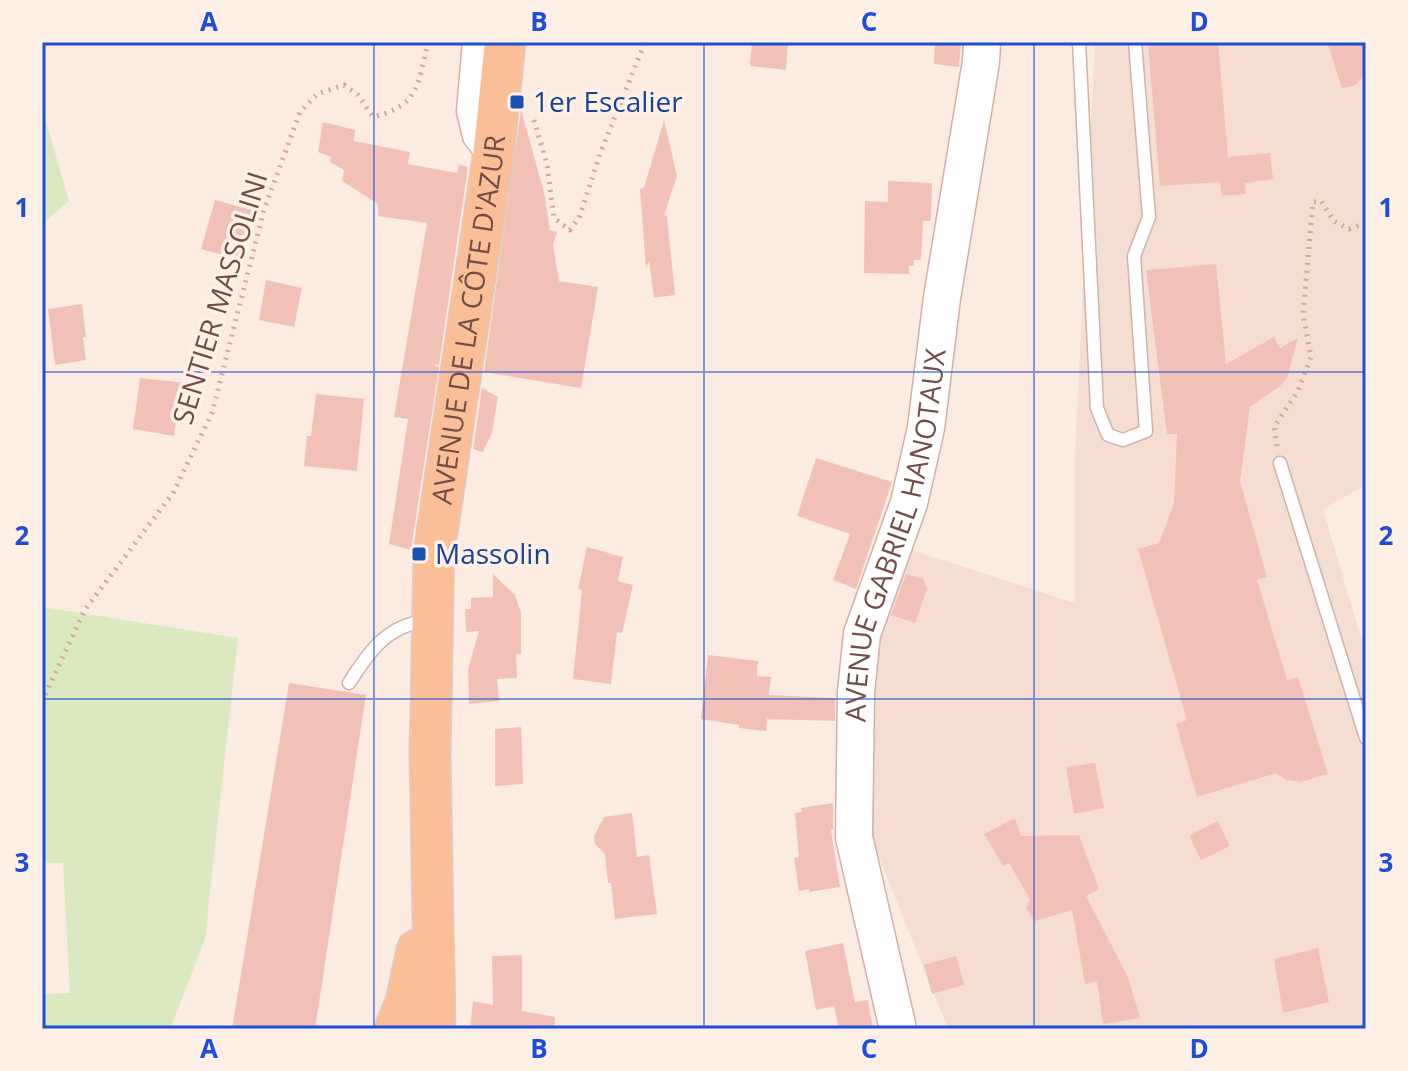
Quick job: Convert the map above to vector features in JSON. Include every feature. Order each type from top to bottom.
[{"type":"main road","name":"AVENUE DE LA CÔTE D'AZUR","points":[[435,1029],[431,884],[434,553],[493,158],[505,42]]},
{"type":"main road","name":"AVENUE GABRIEL HANOTAUX","points":[[898,1029],[854,837],[856,692],[862,634],[909,503],[926,428],[942,298],[982,42]]},
{"type":"main road","name":"AVENUE DE LA CÔTE D'AZUR","points":[[395,1029],[406,1002],[431,884]]},
{"type":"street","points":[[476,42],[470,111],[476,136],[493,158]]},
{"type":"lane","points":[[1079,42],[1097,408],[1108,435],[1123,440],[1146,431],[1134,256],[1149,217],[1135,42]]},
{"type":"lane","points":[[1280,463],[1366,738]]},
{"type":"lane","points":[[349,683],[364,659],[393,631],[415,622],[433,621]]},
{"type":"path","name":"SENTIER MASSOLINI","points":[[42,702],[84,611],[173,493],[212,413],[264,210],[300,112],[317,94],[344,85],[358,95],[373,117],[395,112],[416,92],[428,42]]},
{"type":"path","points":[[531,109],[547,164],[554,218],[570,230],[579,218],[600,154],[645,42]]},
{"type":"path","points":[[1280,463],[1274,427],[1298,391],[1311,357],[1303,314],[1313,202],[1321,201],[1334,221],[1349,229],[1366,223]]},
{"type":"shaded area","points":[[1095,42],[1366,42],[1366,485],[1323,509],[1366,655],[1366,1029],[948,1029],[870,835],[865,655],[886,542],[1075,603],[1075,453]]},
{"type":"green space","points":[[42,108],[69,201],[42,224]]},
{"type":"green space","points":[[42,607],[238,638],[205,939],[170,1029],[42,1029],[42,994],[70,993],[63,863],[42,863]]},
{"type":"building","points":[[752,42],[788,42],[786,70],[750,66]]},
{"type":"building","points":[[935,42],[961,42],[959,67],[934,64]]},
{"type":"building","points":[[1148,42],[1218,42],[1228,157],[1270,153],[1273,179],[1245,183],[1246,194],[1222,196],[1220,182],[1160,186]]},
{"type":"building","points":[[1327,42],[1365,42],[1366,73],[1356,85],[1342,88]]},
{"type":"building","points":[[521,110],[544,192],[550,230],[557,232],[553,244],[559,281],[598,287],[581,388],[484,372]]},
{"type":"building","points":[[664,120],[677,176],[664,215],[667,216],[675,295],[654,298],[649,261],[646,269],[640,189],[644,188]]},
{"type":"building","points":[[323,122],[355,130],[354,141],[410,152],[408,164],[457,173],[459,165],[468,167],[439,365],[432,364],[439,367],[411,550],[389,544],[408,419],[394,417],[427,223],[378,216],[378,204],[342,181],[344,170],[330,162],[331,157],[318,152]]},
{"type":"building","points":[[888,181],[932,183],[931,221],[923,221],[921,260],[914,260],[914,266],[909,266],[909,274],[864,273],[865,201],[888,202]]},
{"type":"building","points":[[215,200],[252,210],[238,259],[201,249]]},
{"type":"building","points":[[1216,264],[1226,364],[1274,337],[1280,348],[1298,338],[1287,378],[1250,407],[1240,481],[1267,577],[1257,580],[1287,680],[1298,677],[1328,774],[1300,782],[1286,780],[1276,773],[1197,797],[1176,724],[1187,720],[1138,549],[1159,543],[1174,504],[1177,434],[1167,434],[1146,270]]},
{"type":"building","points":[[266,280],[302,288],[294,327],[259,320]]},
{"type":"building","points":[[82,304],[86,360],[55,365],[48,309]]},
{"type":"building","points":[[140,378],[196,384],[191,421],[176,419],[174,436],[133,429]]},
{"type":"building","points":[[482,388],[498,397],[492,433],[483,452],[473,449]]},
{"type":"building","points":[[316,394],[364,399],[357,471],[304,466]]},
{"type":"building","points":[[816,458],[892,482],[856,589],[833,580],[850,534],[797,516]]},
{"type":"building","points":[[587,547],[623,557],[618,581],[633,585],[622,633],[617,632],[611,684],[573,679],[582,590],[578,589]]},
{"type":"building","points":[[493,574],[515,595],[521,612],[521,654],[516,654],[517,678],[497,679],[499,701],[469,704],[468,669],[479,631],[466,632],[465,609],[471,609],[471,598],[493,597]]},
{"type":"building","points":[[906,574],[923,579],[927,589],[915,623],[891,615]]},
{"type":"building","points":[[708,655],[758,661],[757,676],[771,677],[769,695],[835,698],[835,721],[767,719],[766,731],[701,719]]},
{"type":"building","points":[[289,683],[366,695],[315,1029],[232,1029]]},
{"type":"building","points":[[521,727],[523,784],[495,786],[495,729]]},
{"type":"building","points":[[1095,763],[1104,808],[1074,814],[1066,767]]},
{"type":"building","points":[[833,803],[831,830],[840,887],[799,891],[794,858],[799,857],[795,813],[802,812],[801,808]]},
{"type":"building","points":[[632,813],[637,857],[649,855],[657,914],[615,919],[605,854],[595,844],[594,836],[604,817]]},
{"type":"building","points":[[1015,818],[1021,836],[1079,835],[1099,889],[1086,896],[1128,977],[1140,1018],[1103,1024],[1097,981],[1085,984],[1072,910],[1035,921],[1026,909],[1030,899],[1009,863],[1003,866],[984,834]]},
{"type":"building","points":[[1218,821],[1230,846],[1201,860],[1189,835]]},
{"type":"building","points":[[843,943],[855,1002],[868,1000],[873,1029],[839,1029],[834,1006],[816,1010],[805,951]]},
{"type":"building","points":[[1318,948],[1329,1002],[1283,1013],[1274,959]]},
{"type":"building","points":[[522,955],[522,1011],[555,1017],[554,1029],[470,1029],[473,1001],[493,1005],[492,956]]},
{"type":"building","points":[[956,956],[964,985],[932,994],[924,965]]},
{"type":"place","name":"1er Escalier","points":[[517,102]]},
{"type":"place","name":"Massolin","points":[[419,554]]}]
